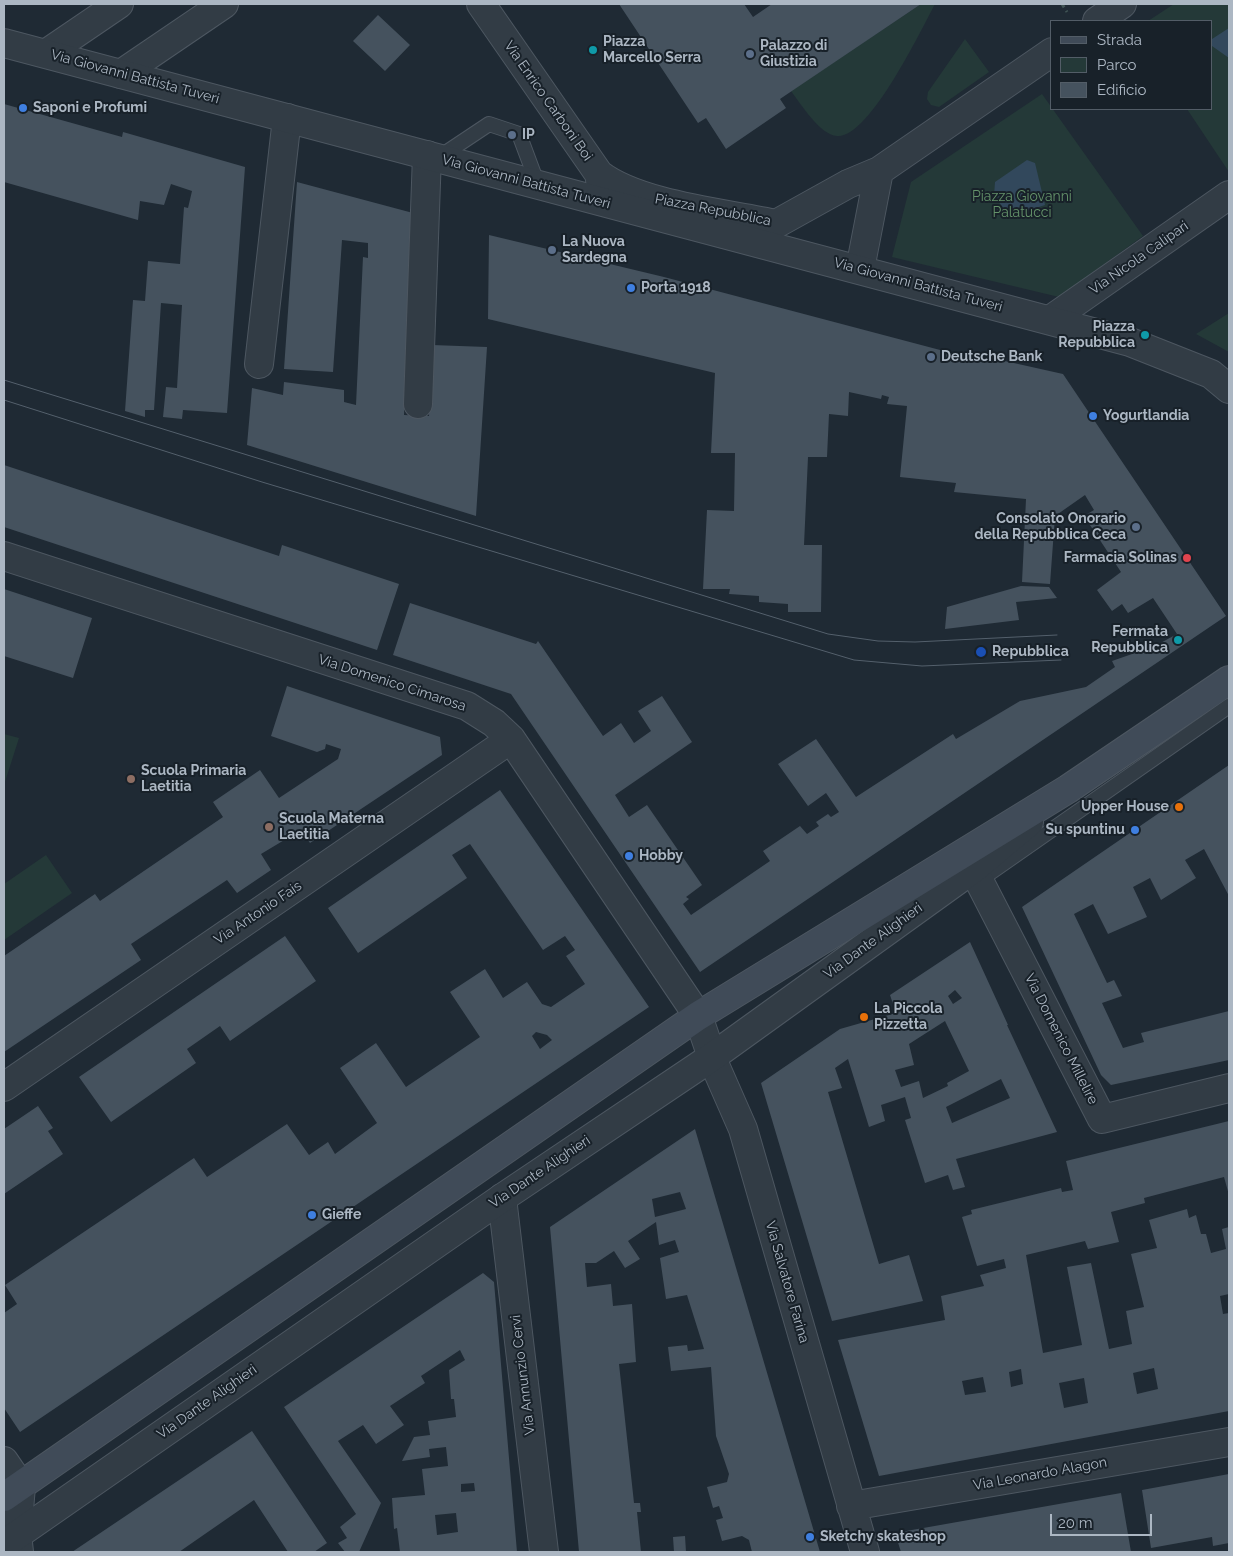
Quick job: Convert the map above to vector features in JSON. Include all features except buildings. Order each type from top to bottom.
[{"type":"main road","name":"Via Dante Alighieri","points":[[12,1491],[698,1016],[1068,789],[1229,680]]},
{"type":"street","points":[[47,53],[120,4]]},
{"type":"street","points":[[121,74],[224,4]]},
{"type":"street","name":"Via Enrico Carboni Boi","points":[[481,4],[600,174],[604,202]]},
{"type":"street","points":[[1098,20],[1122,4]]},
{"type":"street","name":"Via Giovanni Battista Tuveri","points":[[4,42],[1050,320]]},
{"type":"street","name":"Piazza Repubblica","points":[[600,174],[612,184],[645,197],[776,224],[848,184],[879,171],[1050,53]]},
{"type":"street","points":[[259,364],[287,118]]},
{"type":"street","points":[[418,404],[432,157]]},
{"type":"street","points":[[860,269],[879,171]]},
{"type":"street","name":"Via Nicola Calipari","points":[[1050,320],[1229,195]]},
{"type":"street","points":[[1050,320],[1130,342],[1211,374],[1229,389]]},
{"type":"street","name":"Via Domenico Cimarosa","points":[[4,556],[467,706],[494,723],[511,739],[698,1016]]},
{"type":"street","name":"Via Antonio Fais","points":[[4,1087],[511,739]]},
{"type":"street","name":"Via Dante Alighieri","points":[[13,1546],[976,875],[1068,789]]},
{"type":"street","name":"Via Domenico Millelire","points":[[976,875],[1102,1119],[1229,1088]]},
{"type":"street","name":"Via Salvatore Farina","points":[[698,1016],[713,1060],[743,1130],[865,1552]]},
{"type":"street","name":"Via Annunzio Cervi","points":[[503,1204],[544,1552]]},
{"type":"street","name":"Via Leonardo Alagon","points":[[851,1506],[1229,1442]]},
{"type":"street","points":[[4,1461],[12,1491],[13,1546]]},
{"type":"lane","points":[[432,157],[489,124],[519,134],[538,185]]},
{"type":"lane","points":[[976,875],[1229,706]]},
{"type":"green space","points":[[921,4],[935,4],[893,81],[878,102],[864,120],[850,132],[837,136],[824,130],[811,118],[791,91]]},
{"type":"green space","points":[[1174,4],[1229,4],[1229,172],[1188,110],[1213,110],[1213,20],[1150,20]]},
{"type":"green space","points":[[965,39],[989,72],[939,107],[931,105],[927,99],[928,92]]},
{"type":"green space","name":"Piazza Giovanni Palatucci","points":[[1042,94],[1050,105],[1050,110],[1053,110],[1143,236],[1059,297],[892,257],[911,182]]},
{"type":"green space","points":[[1229,313],[1229,352],[1196,334]]},
{"type":"green space","points":[[4,734],[19,738],[4,785]]},
{"type":"green space","points":[[46,855],[72,893],[4,940],[4,884]]},
{"type":"water","points":[[1229,28],[1229,58],[1213,47],[1213,38]]},
{"type":"water","points":[[1027,160],[1035,163],[1045,205],[1020,213],[1005,210],[994,196],[995,182]]},
{"type":"tram line","points":[[4,380],[828,634],[878,641],[915,642],[1057,635]]},
{"type":"tram line","points":[[4,400],[262,482],[854,660],[922,666],[1061,660]]},
{"type":"place","name":"Piazza Marcello Serra","points":[[593,50]]},
{"type":"place","name":"Palazzo di Giustizia","points":[[750,54]]},
{"type":"place","name":"Saponi e Profumi","points":[[23,108]]},
{"type":"place","name":"IP","points":[[512,135]]},
{"type":"place","name":"La Nuova Sardegna","points":[[552,250]]},
{"type":"place","name":"Porta 1918","points":[[631,288]]},
{"type":"place","name":"Piazza Repubblica","points":[[1145,335]]},
{"type":"place","name":"Deutsche Bank","points":[[931,357]]},
{"type":"place","name":"Yogurtlandia","points":[[1093,416]]},
{"type":"place","name":"Consolato Onorario della Repubblica Ceca","points":[[1136,527]]},
{"type":"place","name":"Farmacia Solinas","points":[[1187,558]]},
{"type":"place","name":"Fermata Repubblica","points":[[1178,640]]},
{"type":"place","name":"Repubblica","points":[[981,652]]},
{"type":"place","name":"Scuola Primaria Laetitia","points":[[131,779]]},
{"type":"place","name":"Upper House","points":[[1179,807]]},
{"type":"place","name":"Scuola Materna Laetitia","points":[[269,827]]},
{"type":"place","name":"Su spuntinu","points":[[1135,830]]},
{"type":"place","name":"Hobby","points":[[629,856]]},
{"type":"place","name":"La Piccola Pizzetta","points":[[864,1017]]},
{"type":"place","name":"Gieffe","points":[[312,1215]]},
{"type":"place","name":"Sketchy skateshop","points":[[810,1537]]}]
